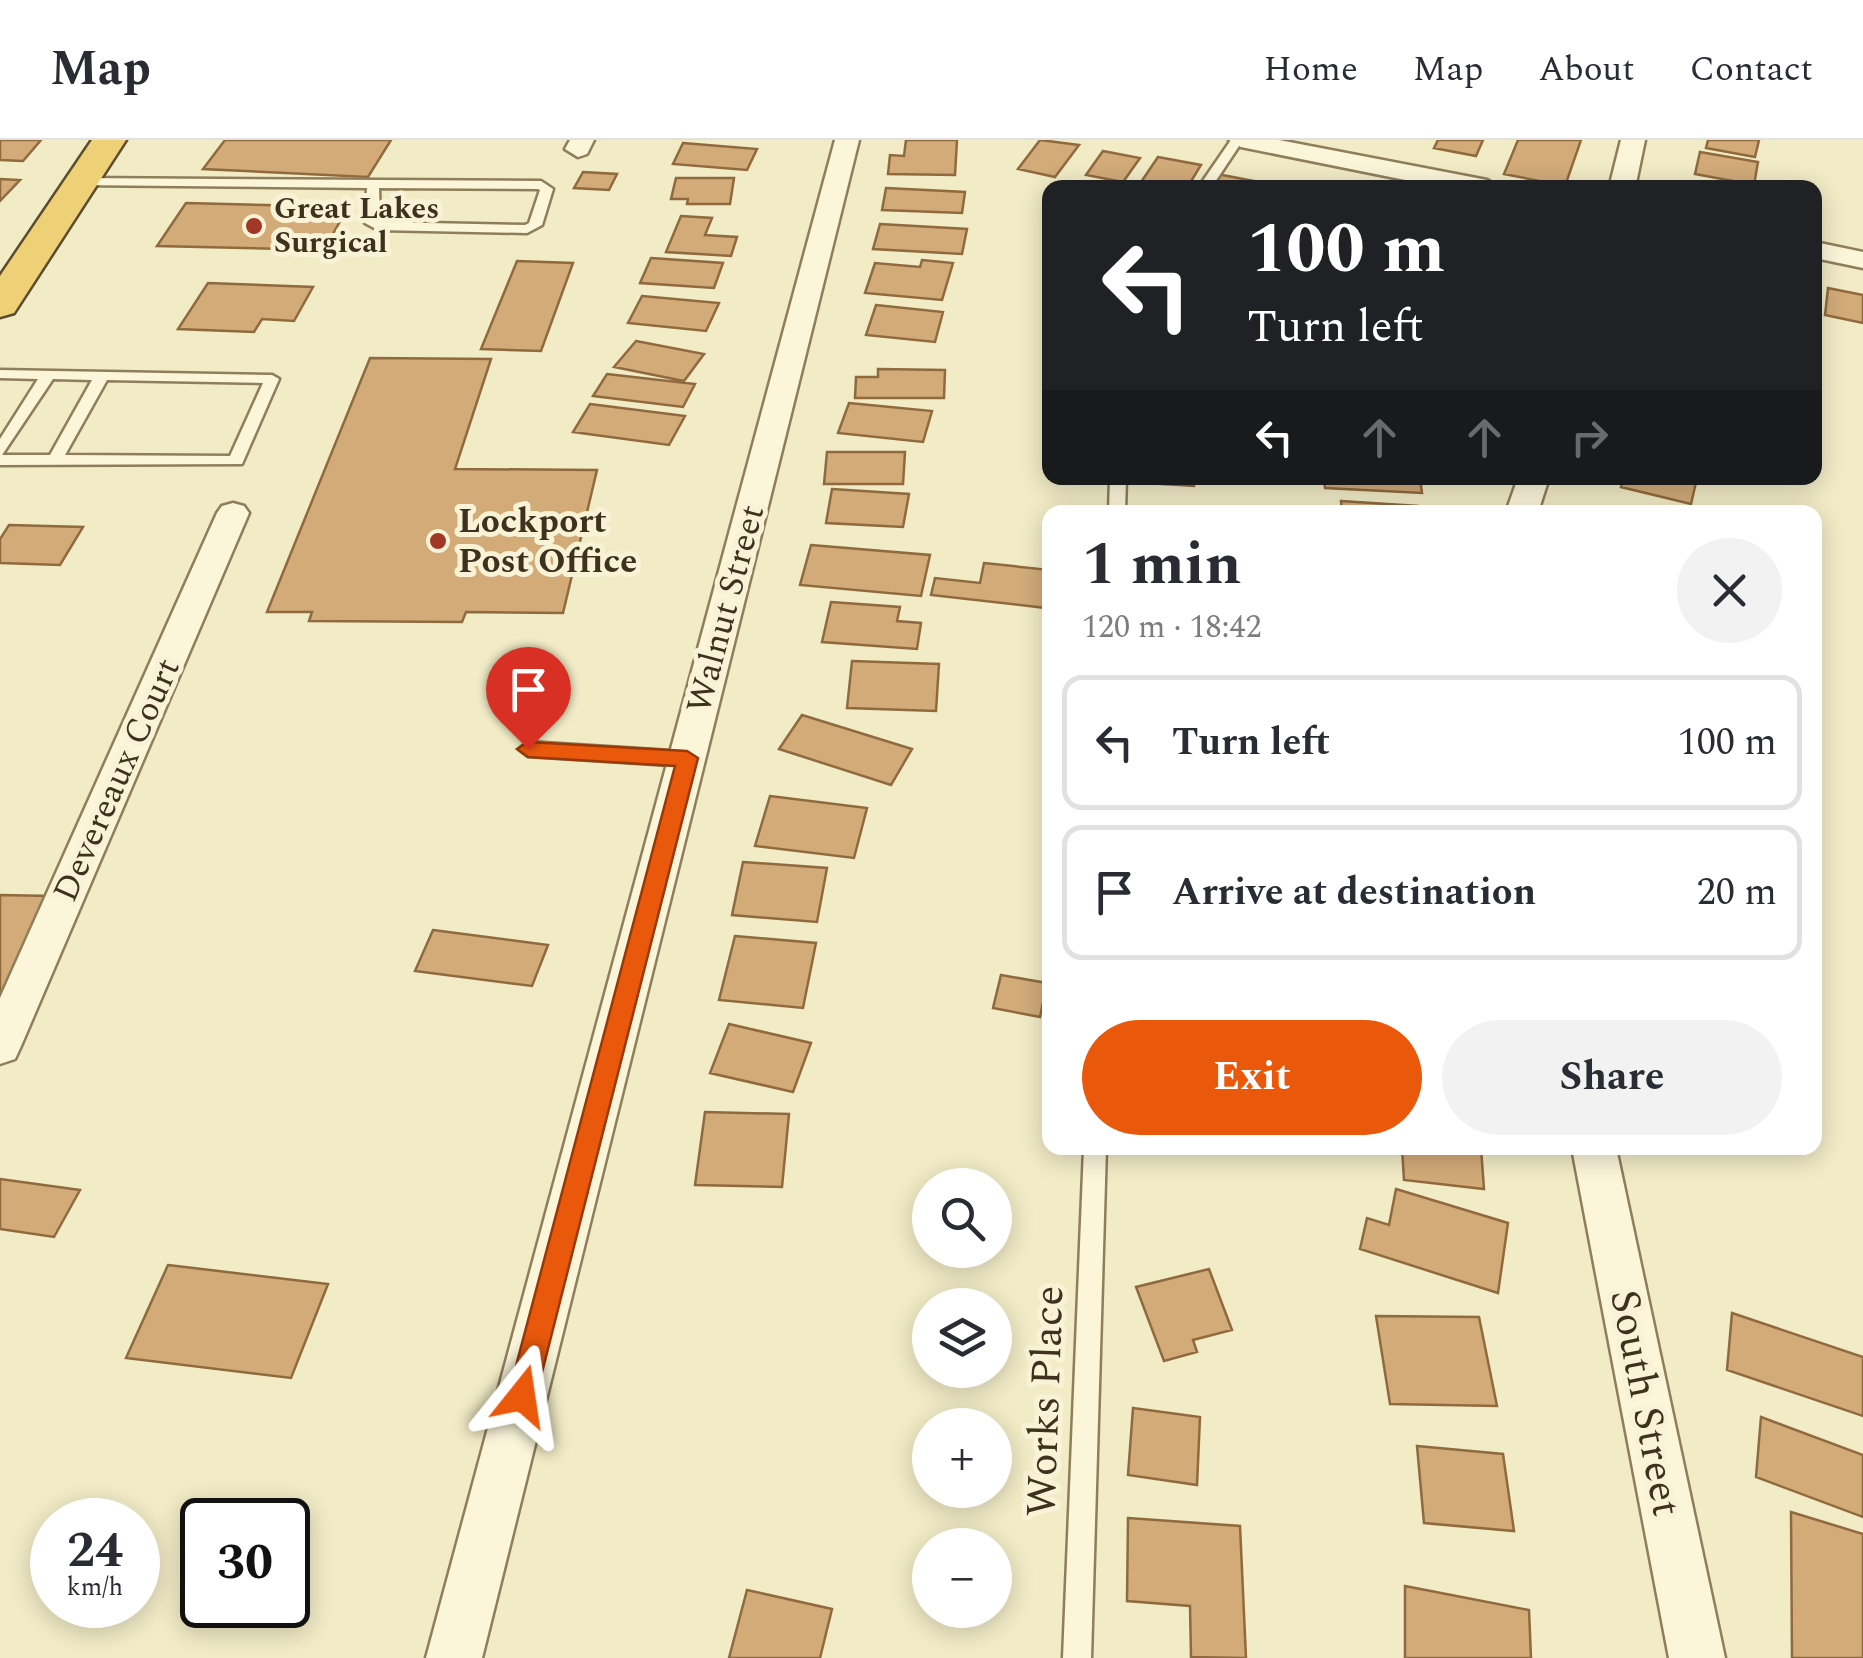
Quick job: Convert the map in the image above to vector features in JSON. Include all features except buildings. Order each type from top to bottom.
[{"type":"highway","points":[[0,304],[109,140]]},
{"type":"street","name":"Walnut Street","points":[[454,1658],[848,140]]},
{"type":"street","points":[[1239,140],[1446,180]]},
{"type":"street","points":[[1624,180],[1634,140]]},
{"type":"street","points":[[1822,251],[1863,260]]},
{"type":"street","name":"Devereaux Court","points":[[0,1046],[233,513]]},
{"type":"street","name":"South Street","points":[[1595,1155],[1697,1658]]},
{"type":"lane","points":[[1210,180],[1239,140]]},
{"type":"lane","points":[[82,182],[373,186],[393,183],[548,188],[535,225],[527,229],[378,226],[372,223],[373,186]]},
{"type":"lane","points":[[0,374],[272,379],[236,461],[0,460]]},
{"type":"lane","points":[[0,451],[49,374]]},
{"type":"lane","points":[[55,460],[103,374]]},
{"type":"lane","points":[[528,749],[687,758]]},
{"type":"lane","name":"Works Place","points":[[1077,1658],[1095,1155]]},
{"type":"place","name":"Great Lakes Surgical","points":[[254,226]]},
{"type":"place","name":"Lockport Post Office","points":[[438,541]]},
{"type":"route","points":[[522,1396],[687,758],[528,749]]}]
